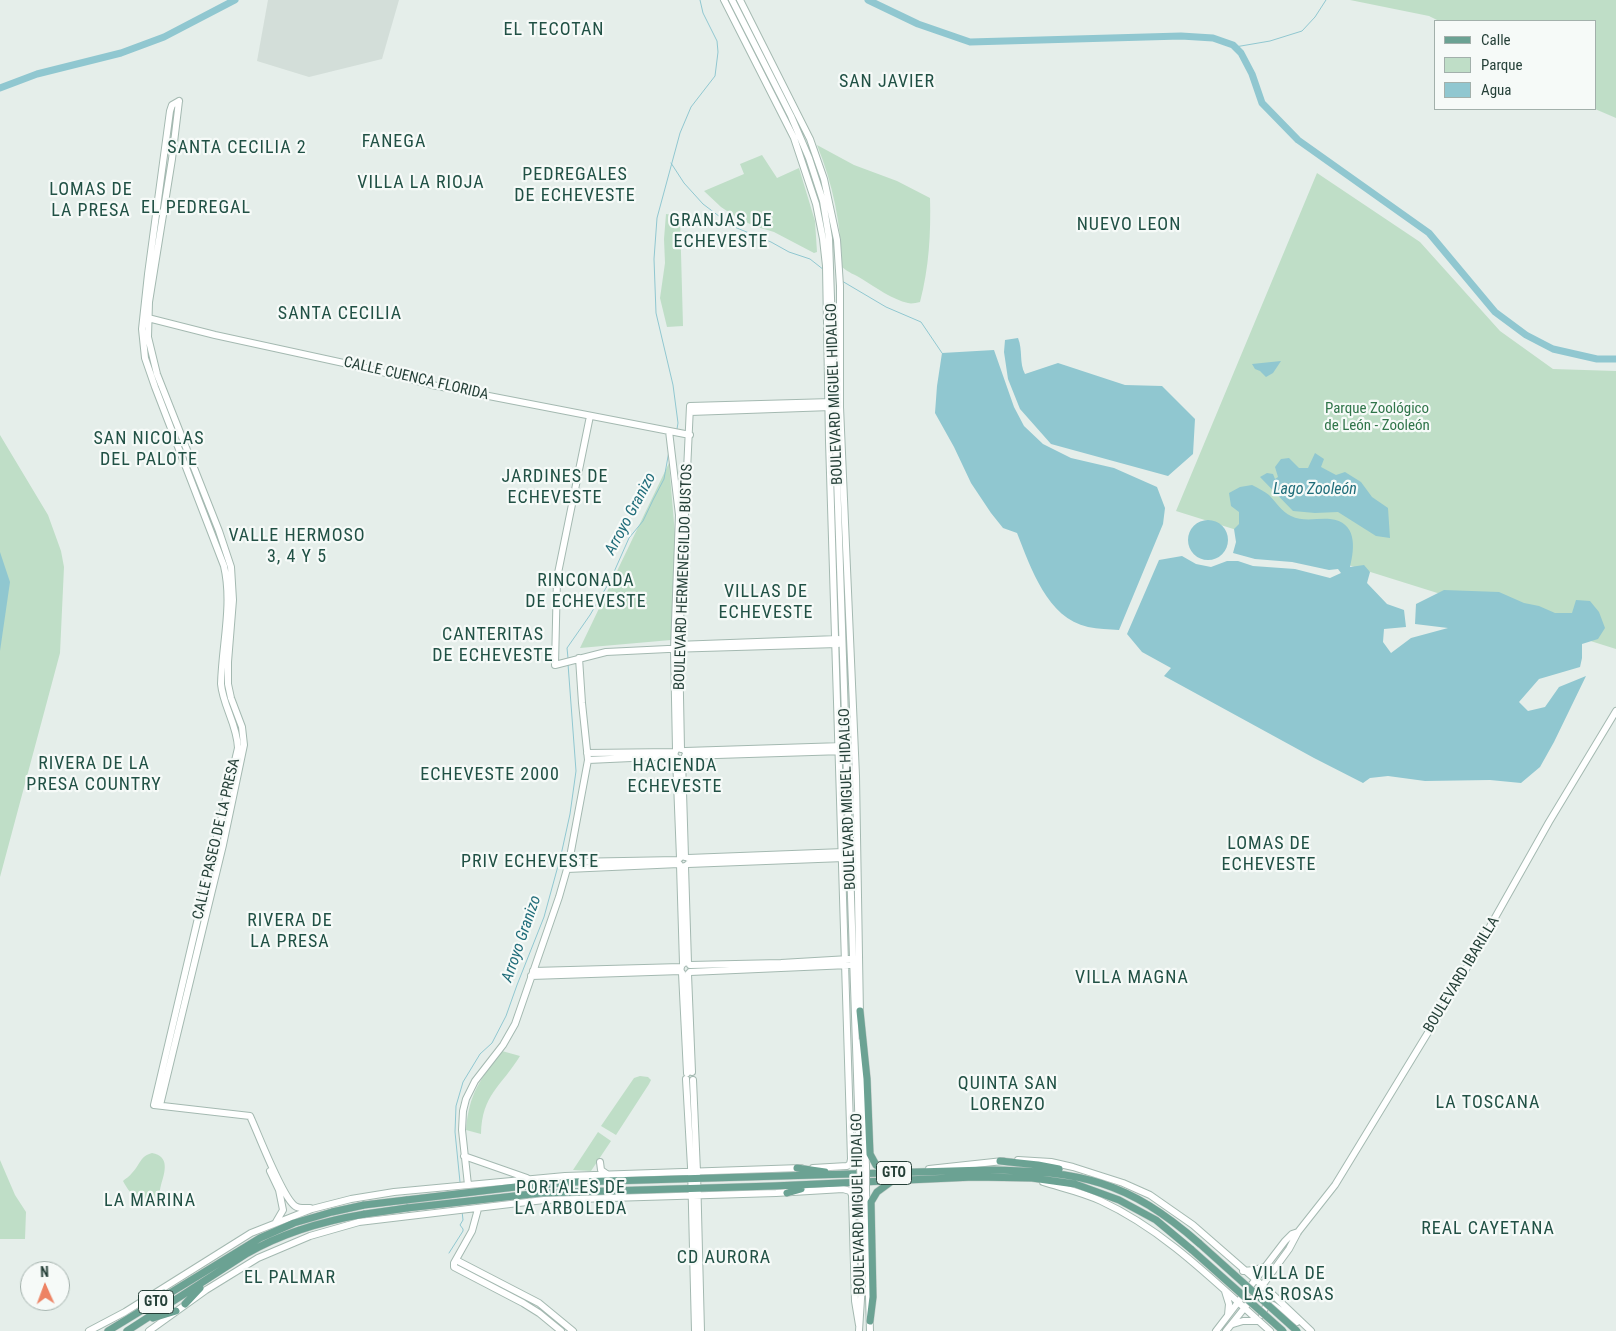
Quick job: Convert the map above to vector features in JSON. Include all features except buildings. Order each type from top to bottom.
[{"type":"main road","points":[[860,1011],[865,1051],[870,1154],[876,1165],[894,1177],[877,1192],[872,1202],[873,1297],[870,1321]]},
{"type":"main road","points":[[1000,1161],[1048,1166],[1064,1170],[1076,1176]]},
{"type":"main road","points":[[798,1168],[846,1175]]},
{"type":"main road","name":"GTO","points":[[108,1331],[178,1288],[266,1244],[314,1225],[346,1217],[386,1210],[469,1202],[525,1194],[695,1192],[839,1183],[865,1187],[894,1177],[1018,1170],[1076,1176],[1103,1183],[1133,1196],[1162,1214],[1200,1244],[1297,1331]]},
{"type":"main road","name":"GTO","points":[[127,1331],[260,1238],[294,1223],[332,1212],[364,1206],[534,1185],[694,1176],[846,1175],[1032,1178],[1075,1184],[1119,1200],[1156,1220],[1283,1331]]},
{"type":"main road","points":[[787,1193],[794,1190],[839,1183]]},
{"type":"main road","points":[[185,1304],[206,1275]]},
{"type":"main road","points":[[144,1300],[178,1288]]},
{"type":"main road","points":[[145,1320],[176,1311]]},
{"type":"street","points":[[724,0],[761,65]]},
{"type":"street","points":[[734,0],[761,65]]},
{"type":"street","points":[[734,0],[781,80]]},
{"type":"street","points":[[761,65],[770,63],[776,76],[781,80]]},
{"type":"street","name":"BOULEVARD MIGUEL HIDALGO","points":[[761,65],[802,140],[818,182],[826,219],[854,741],[858,854],[863,1166]]},
{"type":"street","name":"BOULEVARD MIGUEL HIDALGO","points":[[781,80],[810,139],[824,179],[837,240],[840,286],[832,544],[847,749],[852,962],[865,1187],[870,1331]]},
{"type":"street","points":[[179,101],[172,159],[146,317],[170,111],[172,105],[179,101]]},
{"type":"street","name":"CALLE CUENCA FLORIDA","points":[[146,317],[215,335],[362,367],[432,385],[690,435]]},
{"type":"street","name":"CALLE PASEO DE LA PRESA","points":[[146,317],[143,338],[148,368],[198,495],[227,576],[220,684],[237,734],[238,748],[157,1105]]},
{"type":"street","name":"CALLE PASEO DE LA PRESA","points":[[146,317],[149,342],[157,374],[227,555],[233,578],[228,684],[242,727],[244,745],[223,845],[157,1105]]},
{"type":"street","name":"BOULEVARD MIGUEL HIDALGO","points":[[835,404],[838,509],[839,749],[848,1024]]},
{"type":"street","name":"BOULEVARD HERMENEGILDO BUSTOS","points":[[675,647],[690,435],[690,409],[835,404]]},
{"type":"street","points":[[590,416],[557,578],[558,665],[606,652],[675,647],[849,641]]},
{"type":"street","points":[[658,429],[670,442]]},
{"type":"street","name":"BOULEVARD HERMENEGILDO BUSTOS","points":[[671,432],[670,442],[679,522],[675,647],[689,1076],[701,1331]]},
{"type":"street","points":[[188,471],[196,487],[201,487]]},
{"type":"street","points":[[198,495],[202,496],[211,514]]},
{"type":"street","points":[[832,544],[838,509]]},
{"type":"street","points":[[466,1186],[462,1121],[466,1100],[475,1080],[509,1037],[559,897],[569,862],[587,757],[579,658]]},
{"type":"street","name":"BOULEVARD IBARILLA","points":[[1296,1234],[1335,1185],[1357,1150],[1375,1117],[1457,985],[1549,822],[1616,712]]},
{"type":"street","points":[[587,757],[847,749]]},
{"type":"street","points":[[569,862],[683,861],[858,854]]},
{"type":"street","points":[[567,869],[683,861]]},
{"type":"street","points":[[532,973],[686,969],[781,963],[860,962]]},
{"type":"street","points":[[848,1024],[857,1061]]},
{"type":"street","points":[[89,1331],[144,1300],[236,1241],[276,1222],[342,1201],[399,1192],[528,1178],[573,1175],[694,1176],[844,1166],[851,1162],[848,1024]]},
{"type":"street","points":[[157,1105],[248,1115]]},
{"type":"street","points":[[248,1115],[289,1200],[297,1207],[312,1209]]},
{"type":"street","points":[[248,1115],[281,1196],[283,1210],[276,1222]]},
{"type":"street","points":[[464,1156],[528,1178]]},
{"type":"street","points":[[894,1177],[1000,1161],[1028,1160],[1050,1162],[1109,1177],[1150,1195],[1193,1225],[1271,1293],[1311,1331]]},
{"type":"street","points":[[600,1162],[605,1175]]},
{"type":"street","points":[[762,1170],[770,1177],[770,1186],[762,1194]]},
{"type":"street","points":[[573,1175],[580,1177],[585,1182],[586,1192],[583,1196],[573,1200]]},
{"type":"street","points":[[585,1182],[590,1175]]},
{"type":"street","points":[[604,1198],[595,1192],[594,1182],[605,1175]]},
{"type":"street","points":[[1032,1178],[1102,1201],[1152,1230],[1272,1331]]},
{"type":"street","name":"BOULEVARD MIGUEL HIDALGO","points":[[859,1328],[865,1187]]},
{"type":"street","points":[[149,1331],[185,1304],[264,1255],[290,1243],[367,1220],[478,1209],[526,1202],[695,1192],[762,1194],[843,1189],[852,1192],[855,1301],[859,1328]]},
{"type":"street","points":[[399,1192],[395,1203],[403,1216]]},
{"type":"street","name":"BOULEVARD HERMENEGILDO BUSTOS","points":[[695,1192],[695,1331]]},
{"type":"street","points":[[342,1201],[347,1204],[367,1202],[370,1208],[367,1217],[349,1220],[342,1226]]},
{"type":"street","points":[[478,1209],[472,1231],[454,1267],[523,1303],[561,1331]]},
{"type":"street","points":[[1172,1245],[1185,1251],[1222,1283],[1228,1284],[1236,1279],[1238,1277],[1237,1270],[1199,1236],[1193,1225]]},
{"type":"street","points":[[1216,1331],[1255,1280],[1296,1234]]},
{"type":"street","points":[[1228,1328],[1272,1274],[1296,1234]]},
{"type":"street","points":[[455,1262],[539,1303],[572,1331]]},
{"type":"street","points":[[1243,1270],[1266,1267]]},
{"type":"street","points":[[1271,1293],[1272,1274]]},
{"type":"street","points":[[1225,1290],[1229,1304],[1228,1315]]},
{"type":"street","points":[[1272,1331],[1262,1317],[1263,1310],[1271,1305],[1279,1308],[1294,1321],[1303,1324]]},
{"type":"street","points":[[1228,1328],[1243,1320],[1259,1321]]},
{"type":"shaded area","points":[[268,0],[399,0],[382,59],[309,77],[257,61]]},
{"type":"green space","points":[[1350,0],[1616,0],[1616,118],[1596,109],[1596,20],[1437,20],[1429,16]]},
{"type":"green space","points":[[817,145],[854,165],[897,181],[930,198],[929,250],[920,302],[909,303],[896,299],[842,267],[840,235],[835,204],[828,174]]},
{"type":"green space","points":[[762,155],[777,178],[799,168],[815,221],[817,252],[814,253],[774,232],[754,226],[736,217],[721,207],[704,191],[744,174],[740,164]]},
{"type":"green space","name":"Parque Zoológico de León - Zooleón","points":[[1317,173],[1420,242],[1500,331],[1553,369],[1616,371],[1616,649],[1176,511]]},
{"type":"green space","points":[[666,214],[680,216],[683,326],[667,327],[660,298],[665,263]]},
{"type":"green space","points":[[0,435],[48,515],[61,551],[64,567],[60,653],[0,877]]},
{"type":"green space","points":[[669,463],[675,535],[671,640],[580,648]]},
{"type":"green space","points":[[502,1051],[520,1056],[489,1100],[482,1120],[481,1134],[466,1130],[473,1096]]},
{"type":"green space","points":[[640,1076],[648,1077],[651,1080],[616,1135],[601,1126],[634,1078]]},
{"type":"green space","points":[[598,1132],[611,1141],[591,1171],[573,1170]]},
{"type":"green space","points":[[152,1153],[162,1157],[165,1165],[159,1195],[154,1203],[135,1196],[123,1181],[148,1154]]},
{"type":"green space","points":[[0,1160],[15,1195],[26,1212],[25,1239],[0,1239]]},
{"type":"water","points":[[1018,338],[1025,374],[1058,363],[1125,385],[1162,386],[1195,419],[1193,454],[1168,476],[1051,444],[1020,409],[1008,379],[1004,352],[1005,340]]},
{"type":"water","points":[[994,350],[1014,407],[1024,426],[1043,444],[1071,458],[1114,468],[1157,487],[1165,508],[1163,524],[1119,630],[1088,627],[1074,622],[1051,603],[1035,576],[1017,533],[1003,528],[991,513],[971,483],[935,413],[942,353]]},
{"type":"water","points":[[1281,361],[1273,373],[1266,377],[1255,369],[1252,364]]},
{"type":"water","name":"Lago Zooleón","points":[[1315,453],[1324,459],[1321,467],[1336,475],[1345,472],[1361,482],[1372,497],[1388,508],[1390,538],[1376,536],[1338,512],[1315,513],[1293,511],[1260,477],[1267,473],[1273,474],[1275,479],[1278,477],[1275,467],[1281,459],[1289,458],[1299,468],[1308,468]]},
{"type":"water","points":[[1252,485],[1269,495],[1291,516],[1305,519],[1339,521],[1350,530],[1353,551],[1350,567],[1364,565],[1370,572],[1367,583],[1387,604],[1404,610],[1406,627],[1384,629],[1383,642],[1391,653],[1411,638],[1448,628],[1415,624],[1416,604],[1444,590],[1499,592],[1524,603],[1539,606],[1555,613],[1572,613],[1576,600],[1590,601],[1599,612],[1605,628],[1598,639],[1582,644],[1580,667],[1539,679],[1519,702],[1528,711],[1545,707],[1559,687],[1586,676],[1540,767],[1521,783],[1490,780],[1425,781],[1388,776],[1370,778],[1363,783],[1164,676],[1171,668],[1142,652],[1127,634],[1159,560],[1182,556],[1196,564],[1211,567],[1227,561],[1238,561],[1253,566],[1295,569],[1330,578],[1341,573],[1338,569],[1329,570],[1292,562],[1255,559],[1233,553],[1236,542],[1234,529],[1239,524],[1239,512],[1231,506],[1229,493],[1240,487]]},
{"type":"water","points":[[1208,520],[1222,526],[1228,540],[1222,554],[1208,560],[1194,554],[1188,540],[1194,526]]},
{"type":"water","points":[[0,552],[10,582],[0,651]]},
{"type":"waterway","points":[[0,88],[37,74],[121,53],[164,37],[235,0]]},
{"type":"waterway","name":"Arroyo Granizo","points":[[677,429],[678,423],[673,385],[656,313],[654,259],[657,218],[680,133],[691,107],[715,76],[718,52],[717,41],[703,13],[700,0]]},
{"type":"waterway","points":[[868,0],[918,24],[970,42],[1181,36],[1213,38],[1233,45],[1241,53],[1252,74],[1262,103],[1298,140],[1429,233],[1495,312],[1526,335],[1553,349],[1597,359],[1616,359]]},
{"type":"waterway","points":[[1235,47],[1270,41],[1302,31],[1315,17],[1326,0]]},
{"type":"waterway","points":[[671,163],[684,183],[703,204],[732,226],[771,242],[789,252],[810,259],[824,270]]},
{"type":"waterway","points":[[842,281],[886,307],[921,322],[942,353]]},
{"type":"waterway","name":"Arroyo Granizo","points":[[568,658],[567,648],[590,615],[610,581],[629,538],[643,521],[664,479],[669,451]]},
{"type":"waterway","name":"Arroyo Granizo","points":[[460,1182],[455,1132],[456,1106],[463,1082],[480,1054],[492,1043],[506,1016],[544,917],[570,814],[576,771],[568,664]]},
{"type":"waterway","name":"Arroyo Granizo","points":[[449,1253],[463,1231],[460,1225],[463,1220],[462,1211]]},
{"type":"district","name":"EL TECOTAN","points":[[554,30]]},
{"type":"district","name":"SAN JAVIER","points":[[887,82]]},
{"type":"district","name":"FANEGA","points":[[394,142]]},
{"type":"district","name":"SANTA CECILIA 2","points":[[237,148]]},
{"type":"district","name":"VILLA LA RIOJA","points":[[421,183]]},
{"type":"district","name":"PEDREGALES DE ECHEVESTE","points":[[575,185]]},
{"type":"district","name":"LOMAS DE LA PRESA","points":[[91,200]]},
{"type":"district","name":"EL PEDREGAL","points":[[196,208]]},
{"type":"district","name":"NUEVO LEON","points":[[1129,225]]},
{"type":"district","name":"GRANJAS DE ECHEVESTE","points":[[721,231]]},
{"type":"district","name":"SANTA CECILIA","points":[[340,314]]},
{"type":"district","name":"SAN NICOLAS DEL PALOTE","points":[[149,449]]},
{"type":"district","name":"JARDINES DE ECHEVESTE","points":[[555,487]]},
{"type":"district","name":"VALLE HERMOSO 3, 4 Y 5","points":[[297,546]]},
{"type":"district","name":"RINCONADA DE ECHEVESTE","points":[[586,591]]},
{"type":"district","name":"VILLAS DE ECHEVESTE","points":[[766,602]]},
{"type":"district","name":"CANTERITAS DE ECHEVESTE","points":[[493,645]]},
{"type":"district","name":"RIVERA DE LA PRESA COUNTRY","points":[[94,774]]},
{"type":"district","name":"ECHEVESTE 2000","points":[[490,775]]},
{"type":"district","name":"HACIENDA ECHEVESTE","points":[[675,776]]},
{"type":"district","name":"LOMAS DE ECHEVESTE","points":[[1269,854]]},
{"type":"district","name":"PRIV ECHEVESTE","points":[[530,862]]},
{"type":"district","name":"RIVERA DE LA PRESA","points":[[290,931]]},
{"type":"district","name":"VILLA MAGNA","points":[[1132,978]]},
{"type":"district","name":"QUINTA SAN LORENZO","points":[[1008,1094]]},
{"type":"district","name":"LA TOSCANA","points":[[1488,1103]]},
{"type":"district","name":"PORTALES DE LA ARBOLEDA","points":[[571,1198]]},
{"type":"district","name":"LA MARINA","points":[[150,1201]]},
{"type":"district","name":"REAL CAYETANA","points":[[1488,1229]]},
{"type":"district","name":"CD AURORA","points":[[724,1258]]},
{"type":"district","name":"EL PALMAR","points":[[290,1278]]},
{"type":"district","name":"VILLA DE LAS ROSAS","points":[[1289,1284]]}]
